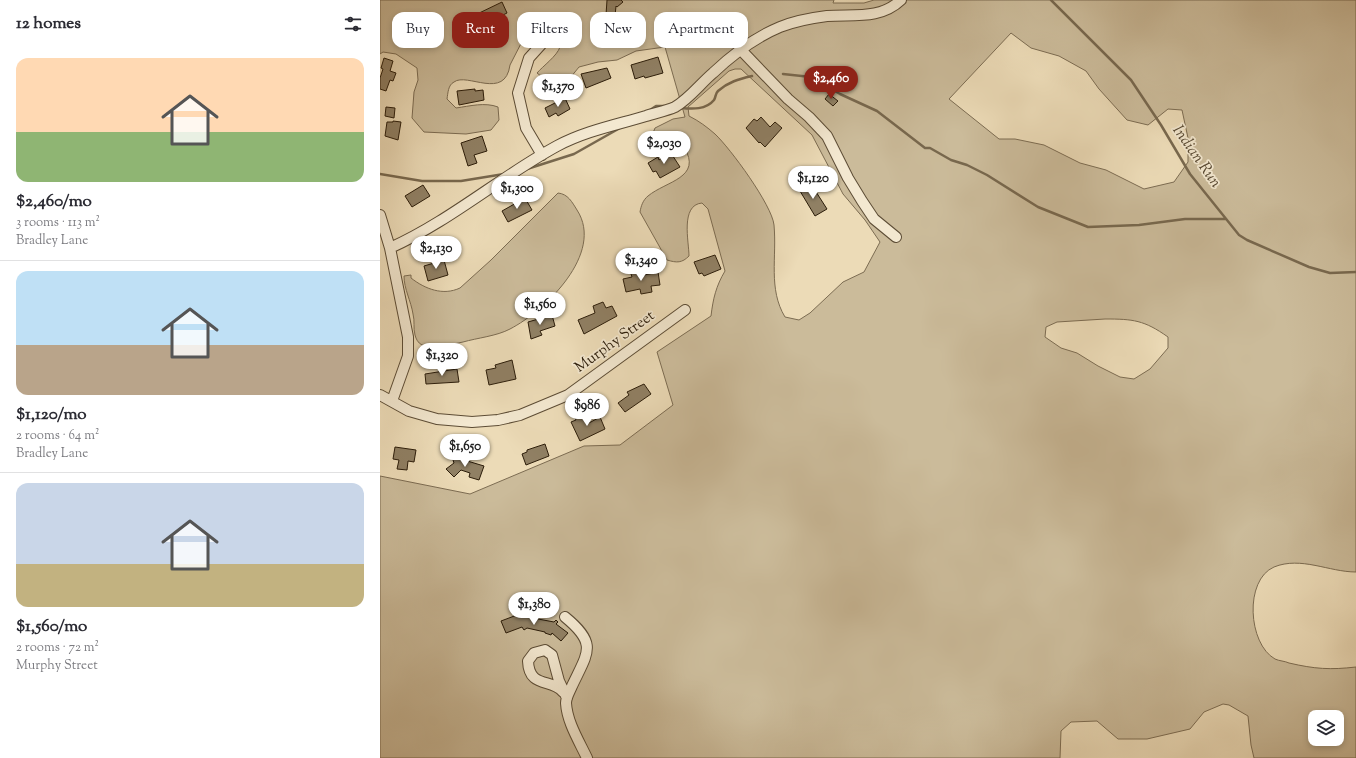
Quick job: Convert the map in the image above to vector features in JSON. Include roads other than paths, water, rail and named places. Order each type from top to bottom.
[{"type":"street","points":[[390,248],[415,237],[441,222],[483,193],[557,146],[591,132],[674,107],[689,97],[713,72],[741,50],[780,27],[804,20],[828,16],[870,16],[884,12],[901,0]]},
{"type":"street","points":[[538,48],[529,58],[518,92],[526,128],[542,156]]},
{"type":"street","points":[[741,50],[788,99],[809,117],[827,136],[848,178],[874,219],[896,237]]},
{"type":"street","points":[[380,215],[390,248],[408,338],[408,356],[392,401]]},
{"type":"street","name":"Murphy Street","points":[[380,395],[409,411],[444,419],[472,422],[498,420],[520,415],[568,395],[685,310]]},
{"type":"street","points":[[565,617],[579,628],[586,640],[588,648],[586,656],[565,695],[572,725],[587,758]]},
{"type":"waterway","name":"Indian Run","points":[[1051,0],[1131,80],[1161,125],[1190,174],[1239,235],[1247,240],[1309,267],[1330,273],[1356,272]]},
{"type":"waterway","points":[[783,74],[811,77],[840,94],[877,111],[925,148],[930,148],[951,160],[967,165],[987,175],[1038,207],[1088,227],[1139,225],[1185,219],[1225,219]]},
{"type":"waterway","points":[[681,108],[694,109],[707,106],[714,100],[716,93],[726,85],[752,76]]},
{"type":"waterway","points":[[647,112],[656,106],[664,106]]},
{"type":"waterway","points":[[527,169],[574,154],[620,128]]},
{"type":"waterway","points":[[380,174],[422,181],[461,181],[504,174]]}]
